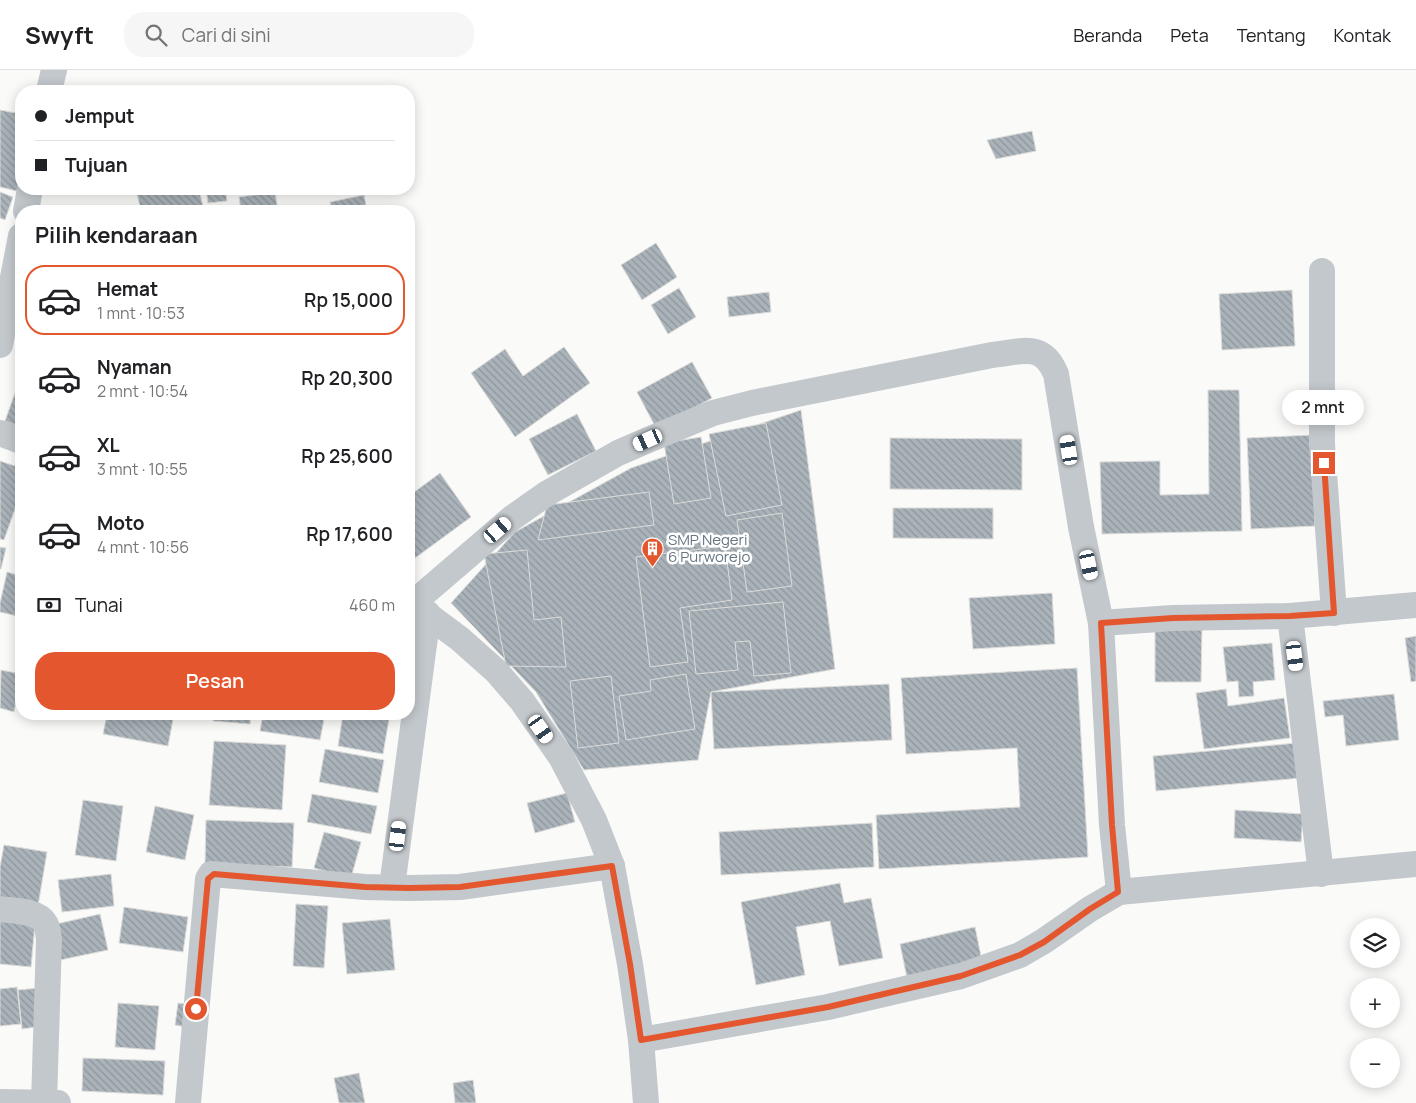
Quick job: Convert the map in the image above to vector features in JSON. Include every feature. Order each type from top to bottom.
[{"type":"street","points":[[51,85],[54,70]]},
{"type":"street","points":[[0,345],[15,267]]},
{"type":"street","points":[[1322,271],[1322,444],[1334,613]]},
{"type":"street","points":[[415,629],[417,606],[512,518],[546,494],[618,453],[684,424],[714,413],[752,403],[992,355],[1031,350],[1041,353],[1051,361],[1056,374],[1081,527],[1101,623],[1112,825],[1118,892]]},
{"type":"street","points":[[0,433],[15,439]]},
{"type":"street","points":[[1101,623],[1173,618],[1290,616],[1416,605]]},
{"type":"street","points":[[417,606],[460,639],[496,671],[522,701],[561,757],[594,820],[612,866],[630,964],[641,1040],[646,1103]]},
{"type":"street","points":[[1290,616],[1321,874]]},
{"type":"street","points":[[392,888],[407,720]]},
{"type":"street","points":[[641,1040],[828,1007],[961,976],[1020,955],[1044,942],[1090,909],[1118,892],[1416,864]]},
{"type":"street","points":[[188,1103],[209,876],[214,874],[365,887],[460,887],[612,866]]},
{"type":"street","points":[[0,909],[31,913],[44,922],[49,938],[44,1103]]},
{"type":"street","points":[[0,1102],[58,1103]]},
{"type":"building","points":[[0,110],[15,113],[15,191],[0,187]]},
{"type":"building","points":[[1032,131],[1036,151],[996,159],[987,140]]},
{"type":"building","points":[[0,192],[13,197],[5,220],[0,218]]},
{"type":"building","points":[[137,195],[200,195],[203,205],[140,205]]},
{"type":"building","points":[[207,195],[226,195],[227,201],[208,203]]},
{"type":"building","points":[[275,195],[277,205],[240,205],[239,197]]},
{"type":"building","points":[[364,195],[366,205],[331,205],[330,202]]},
{"type":"building","points":[[656,243],[677,277],[642,300],[621,265]]},
{"type":"building","points":[[679,288],[696,317],[668,334],[651,305]]},
{"type":"building","points":[[1292,290],[1295,346],[1222,350],[1219,294]]},
{"type":"building","points":[[769,292],[771,312],[729,317],[727,297]]},
{"type":"building","points":[[564,347],[590,383],[515,437],[471,373],[505,349],[523,376]]},
{"type":"building","points":[[692,362],[712,398],[656,428],[637,392]]},
{"type":"building","points":[[1208,390],[1239,390],[1242,531],[1102,534],[1100,462],[1160,461],[1160,495],[1209,494]]},
{"type":"building","points":[[15,393],[15,425],[5,421]]},
{"type":"building","name":"SMP Negeri 6 Purworejo","points":[[801,410],[835,669],[711,692],[698,760],[584,770],[536,692],[451,603],[515,532],[631,468]]},
{"type":"building","points":[[577,414],[596,451],[548,475],[529,439]]},
{"type":"building","points":[[766,423],[782,505],[726,516],[709,434]]},
{"type":"building","points":[[1312,435],[1315,526],[1251,529],[1247,438]]},
{"type":"building","points":[[701,437],[711,498],[674,504],[664,443]]},
{"type":"building","points":[[890,438],[1022,439],[1022,490],[890,489]]},
{"type":"building","points":[[0,461],[15,466],[15,509],[4,540],[0,539]]},
{"type":"building","points":[[440,473],[471,517],[415,558],[415,492]]},
{"type":"building","points":[[649,492],[654,525],[538,540],[547,505]]},
{"type":"building","points":[[893,508],[993,508],[993,539],[893,538]]},
{"type":"building","points":[[782,513],[792,586],[747,592],[737,520]]},
{"type":"building","points":[[725,546],[732,600],[680,608],[688,662],[650,667],[636,557]]},
{"type":"building","points":[[0,547],[6,548],[1,569],[0,569]]},
{"type":"building","points":[[527,550],[534,620],[561,617],[566,667],[506,666],[484,554]]},
{"type":"building","points":[[7,572],[15,574],[15,616],[0,612],[0,603]]},
{"type":"building","points":[[1052,593],[1055,644],[973,649],[969,598]]},
{"type":"building","points":[[783,602],[791,673],[754,676],[750,641],[735,642],[738,670],[696,674],[689,611]]},
{"type":"building","points":[[1155,626],[1202,627],[1201,682],[1155,682]]},
{"type":"building","points":[[1416,636],[1416,681],[1411,682],[1405,638]]},
{"type":"building","points":[[1272,643],[1275,680],[1253,682],[1254,696],[1239,697],[1238,681],[1227,682],[1223,647]]},
{"type":"building","points":[[1077,668],[1088,857],[879,869],[876,815],[1020,807],[1017,748],[906,754],[901,678]]},
{"type":"building","points":[[1,670],[15,673],[14,712],[0,708]]},
{"type":"building","points":[[686,674],[695,729],[626,740],[619,696],[651,691],[650,680]]},
{"type":"building","points":[[611,676],[619,743],[578,748],[570,681]]},
{"type":"building","points":[[889,684],[892,740],[714,749],[711,692]]},
{"type":"building","points":[[1226,689],[1228,706],[1284,698],[1290,738],[1204,749],[1196,693]]},
{"type":"building","points":[[1394,694],[1399,740],[1346,746],[1343,715],[1325,717],[1323,701]]},
{"type":"building","points":[[106,720],[173,720],[168,746],[103,734]]},
{"type":"building","points":[[213,720],[250,720],[250,724]]},
{"type":"building","points":[[262,720],[324,720],[320,740],[260,731]]},
{"type":"building","points":[[342,720],[389,720],[383,754],[338,746]]},
{"type":"building","points":[[214,741],[286,745],[282,810],[209,805]]},
{"type":"building","points":[[1297,743],[1301,778],[1156,791],[1153,756]]},
{"type":"building","points":[[325,749],[384,760],[378,793],[319,782]]},
{"type":"building","points":[[567,793],[575,822],[535,833],[527,803]]},
{"type":"building","points":[[312,794],[377,806],[371,834],[307,822]]},
{"type":"building","points":[[83,800],[123,806],[116,861],[75,855]]},
{"type":"building","points":[[155,806],[194,815],[185,860],[146,852]]},
{"type":"building","points":[[1235,810],[1303,814],[1301,842],[1234,838]]},
{"type":"building","points":[[206,820],[294,823],[292,867],[205,864]]},
{"type":"building","points":[[872,823],[874,867],[721,875],[719,832]]},
{"type":"building","points":[[324,832],[361,842],[351,878],[314,868]]},
{"type":"building","points":[[4,845],[47,852],[38,906],[0,900],[0,867]]},
{"type":"building","points":[[111,874],[114,906],[62,912],[58,880]]},
{"type":"building","points":[[840,883],[844,903],[871,898],[883,958],[839,966],[830,921],[796,927],[805,975],[756,985],[741,902]]},
{"type":"building","points":[[296,904],[328,906],[324,968],[293,966]]},
{"type":"building","points":[[124,907],[188,917],[183,952],[119,943]]},
{"type":"building","points":[[100,914],[108,950],[60,960],[52,925]]},
{"type":"building","points":[[390,919],[395,970],[347,974],[342,923]]},
{"type":"building","points":[[0,920],[35,924],[31,967],[0,964]]},
{"type":"building","points":[[975,927],[982,961],[907,978],[900,944]]},
{"type":"building","points":[[17,987],[21,1024],[0,1026],[0,989]]},
{"type":"building","points":[[39,988],[43,1026],[22,1029],[18,990]]},
{"type":"building","points":[[118,1003],[159,1006],[155,1050],[115,1047]]},
{"type":"building","points":[[178,1003],[195,1005],[191,1028],[175,1025]]},
{"type":"building","points":[[83,1058],[165,1061],[163,1095],[82,1091]]},
{"type":"building","points":[[359,1073],[365,1103],[339,1103],[334,1078]]},
{"type":"building","points":[[473,1080],[476,1103],[455,1103],[453,1083]]},
{"type":"place","name":"SMP Negeri 6 Purworejo","points":[[652,567]]},
{"type":"route","points":[[196,1009],[208,879],[211,874],[365,887],[460,887],[612,866],[630,964],[641,1040],[828,1007],[961,976],[1020,955],[1044,942],[1090,909],[1118,892],[1112,825],[1101,623],[1173,618],[1290,616],[1334,613],[1324,463]]}]
